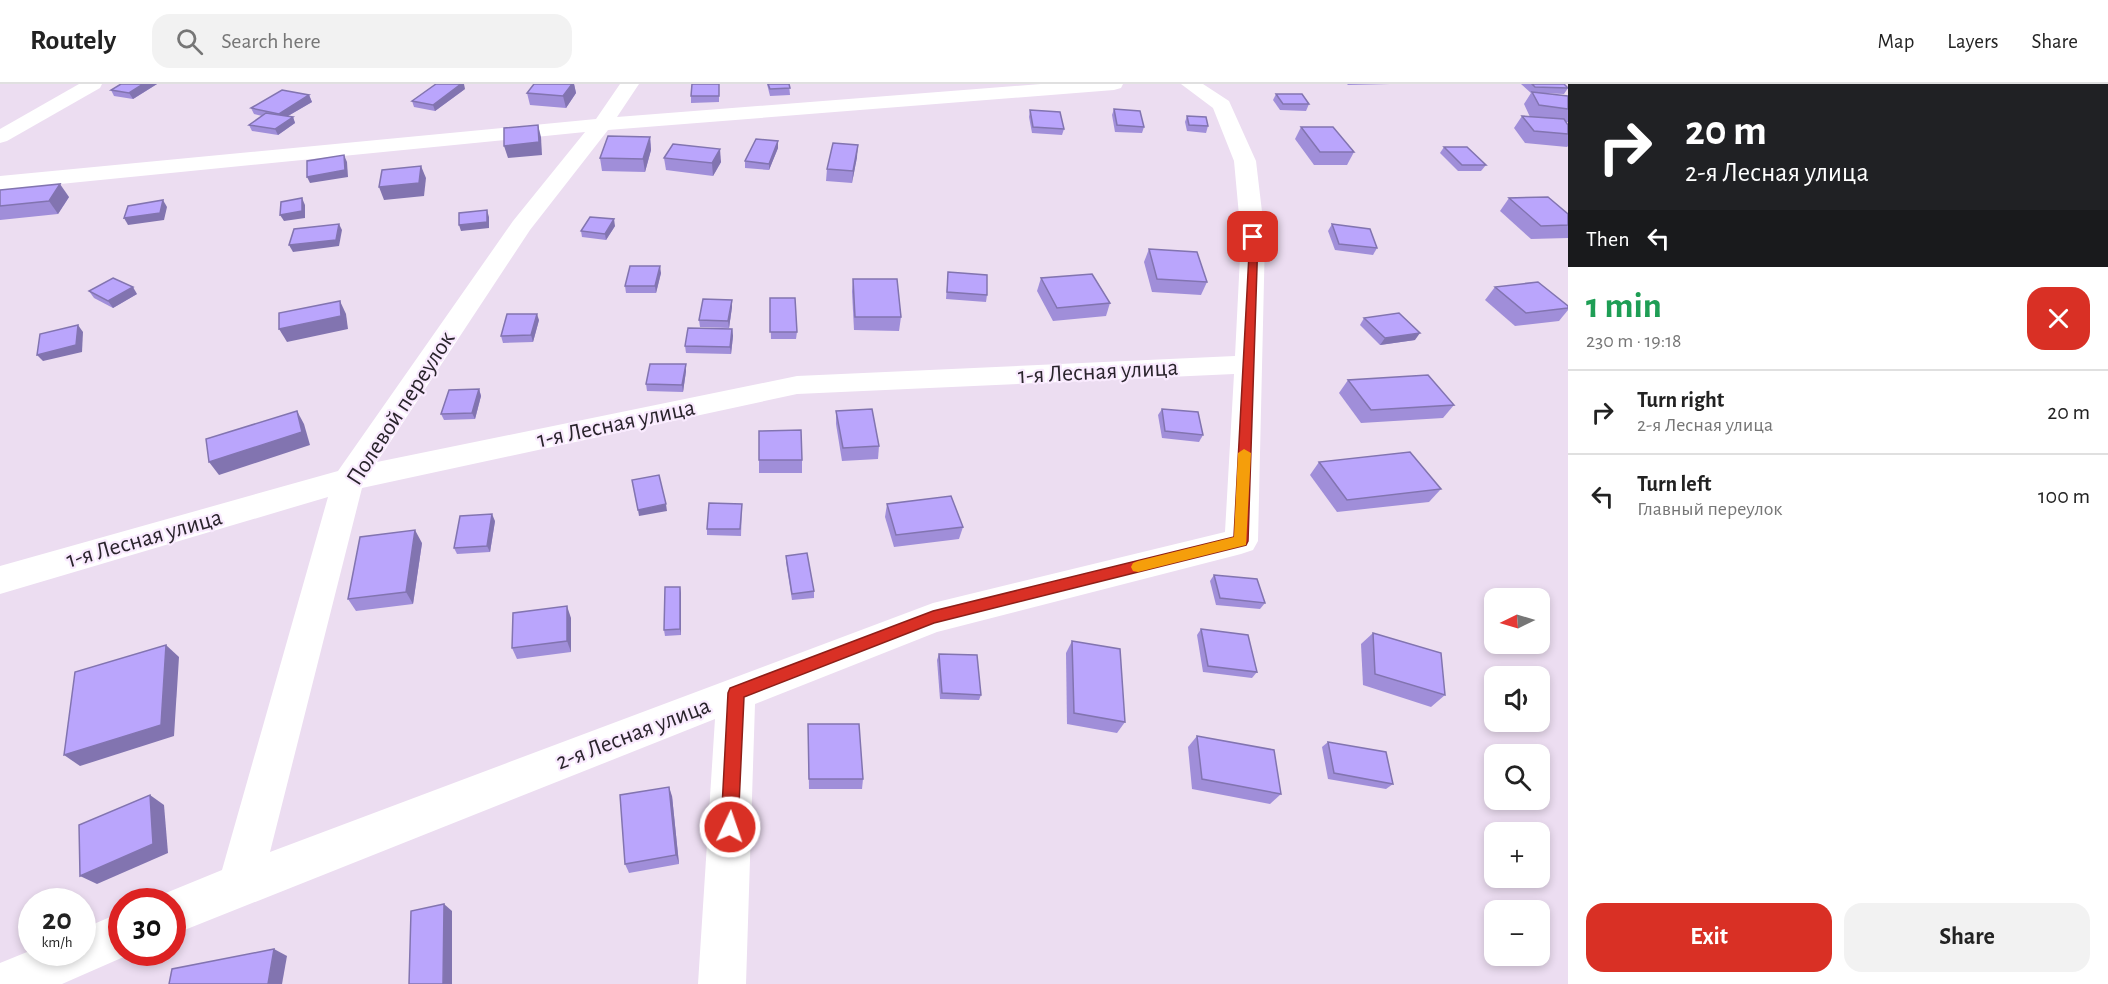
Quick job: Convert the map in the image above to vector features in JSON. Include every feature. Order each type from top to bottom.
[{"type":"street","points":[[0,137],[93,84]]},
{"type":"street","name":"Полевой переулок","points":[[240,885],[349,478],[521,226],[602,124],[630,84]]},
{"type":"street","points":[[0,183],[602,124],[1114,84]]},
{"type":"street","points":[[1190,84],[1222,105],[1245,161],[1253,237],[1248,364]]},
{"type":"street","name":"1-я Лесная улица","points":[[0,580],[349,478],[796,386],[1248,364]]},
{"type":"street","name":"2-я Лесная улица","points":[[186,907],[933,618],[1241,541],[1248,364]]},
{"type":"street","points":[[722,984],[736,693]]},
{"type":"street","points":[[8,984],[50,966]]},
{"type":"building","points":[[121,84],[143,84],[129,93],[111,90]]},
{"type":"building","points":[[436,84],[461,84],[433,105],[412,101]]},
{"type":"building","points":[[534,84],[572,84],[563,96],[527,93]]},
{"type":"building","points":[[692,84],[719,84],[719,96],[691,96]]},
{"type":"building","points":[[768,84],[789,84],[790,88],[770,89]]},
{"type":"building","points":[[1532,84],[1564,84],[1568,88],[1535,87]]},
{"type":"building","points":[[282,90],[309,95],[279,114],[251,108]]},
{"type":"building","points":[[1532,92],[1568,96],[1568,109],[1539,105]]},
{"type":"building","points":[[1276,94],[1302,94],[1309,104],[1283,104]]},
{"type":"building","points":[[1114,109],[1140,111],[1144,127],[1117,125]]},
{"type":"building","points":[[1030,110],[1060,112],[1064,129],[1033,127]]},
{"type":"building","points":[[266,113],[293,117],[275,129],[249,125]]},
{"type":"building","points":[[1187,116],[1206,117],[1208,126],[1189,125]]},
{"type":"building","points":[[1522,116],[1564,119],[1568,125],[1568,134],[1534,131]]},
{"type":"building","points":[[538,125],[539,142],[504,146],[504,128]]},
{"type":"building","points":[[1301,127],[1333,127],[1354,152],[1320,152]]},
{"type":"building","points":[[608,136],[650,137],[643,159],[600,158]]},
{"type":"building","points":[[756,139],[778,141],[769,164],[745,161]]},
{"type":"building","points":[[833,143],[858,145],[853,171],[827,169]]},
{"type":"building","points":[[673,144],[720,149],[712,163],[664,158]]},
{"type":"building","points":[[1444,147],[1467,147],[1486,165],[1462,165]]},
{"type":"building","points":[[344,155],[345,170],[307,177],[307,161]]},
{"type":"building","points":[[421,166],[419,183],[379,187],[382,170]]},
{"type":"building","points":[[60,184],[49,201],[0,206],[0,190]]},
{"type":"building","points":[[1548,197],[1568,214],[1568,225],[1541,226],[1509,198]]},
{"type":"building","points":[[302,198],[302,211],[280,215],[281,202]]},
{"type":"building","points":[[163,200],[160,213],[124,218],[128,206]]},
{"type":"building","points":[[487,210],[487,222],[459,225],[459,213]]},
{"type":"building","points":[[590,217],[614,219],[605,234],[581,231]]},
{"type":"building","points":[[339,224],[336,240],[289,245],[294,229]]},
{"type":"building","points":[[1332,224],[1370,229],[1377,248],[1339,244]]},
{"type":"building","points":[[1149,249],[1197,252],[1207,282],[1157,279]]},
{"type":"building","points":[[630,266],[660,266],[655,286],[625,286]]},
{"type":"building","points":[[948,272],[987,275],[987,295],[947,292]]},
{"type":"building","points":[[1092,274],[1110,303],[1057,308],[1041,278]]},
{"type":"building","points":[[113,278],[133,287],[108,301],[89,291]]},
{"type":"building","points":[[853,279],[897,279],[901,317],[855,317]]},
{"type":"building","points":[[1538,282],[1568,308],[1526,313],[1495,287]]},
{"type":"building","points":[[770,298],[795,298],[797,332],[770,332]]},
{"type":"building","points":[[703,299],[732,300],[728,321],[699,320]]},
{"type":"building","points":[[340,301],[341,316],[279,329],[279,313]]},
{"type":"building","points":[[1399,313],[1420,333],[1385,338],[1364,318]]},
{"type":"building","points":[[507,314],[537,314],[531,335],[501,336]]},
{"type":"building","points":[[78,325],[76,345],[37,355],[40,334]]},
{"type":"building","points":[[688,328],[732,329],[730,347],[685,346]]},
{"type":"building","points":[[650,364],[686,364],[682,385],[646,384]]},
{"type":"building","points":[[1428,375],[1454,405],[1371,410],[1348,380]]},
{"type":"building","points":[[479,389],[472,413],[441,414],[449,390]]},
{"type":"building","points":[[872,409],[879,446],[843,448],[836,411]]},
{"type":"building","points":[[1162,409],[1198,412],[1203,435],[1165,431]]},
{"type":"building","points":[[297,411],[302,432],[209,462],[206,439]]},
{"type":"building","points":[[801,430],[802,460],[759,460],[759,431]]},
{"type":"building","points":[[1410,452],[1441,489],[1347,500],[1319,462]]},
{"type":"building","points":[[659,475],[666,504],[638,510],[632,480]]},
{"type":"building","points":[[951,496],[963,527],[896,535],[887,504]]},
{"type":"building","points":[[709,503],[742,504],[740,529],[707,529]]},
{"type":"building","points":[[492,514],[487,546],[454,548],[460,516]]},
{"type":"building","points":[[415,530],[406,592],[348,599],[360,537]]},
{"type":"building","points":[[807,553],[814,591],[792,594],[786,556]]},
{"type":"building","points":[[1214,575],[1257,579],[1265,603],[1220,598]]},
{"type":"building","points":[[665,587],[680,587],[680,629],[664,630]]},
{"type":"building","points":[[567,606],[567,641],[512,648],[513,613]]},
{"type":"building","points":[[1201,629],[1248,635],[1257,672],[1208,666]]},
{"type":"building","points":[[1373,633],[1441,653],[1445,695],[1375,674]]},
{"type":"building","points":[[1072,641],[1120,649],[1125,722],[1074,713]]},
{"type":"building","points":[[166,645],[161,725],[64,755],[75,672]]},
{"type":"building","points":[[939,654],[977,655],[981,695],[942,693]]},
{"type":"building","points":[[808,724],[859,724],[863,779],[809,779]]},
{"type":"building","points":[[1197,736],[1274,750],[1281,794],[1202,779]]},
{"type":"building","points":[[1328,742],[1386,752],[1393,784],[1334,773]]},
{"type":"building","points":[[669,787],[676,855],[625,864],[620,795]]},
{"type":"building","points":[[150,795],[153,844],[80,876],[79,825]]},
{"type":"building","points":[[444,904],[443,984],[409,984],[411,911]]},
{"type":"building","points":[[274,949],[268,984],[169,984],[172,969]]},
{"type":"slow traffic","points":[[1138,567],[1241,541],[1244,453]]},
{"type":"route","points":[[730,827],[736,693],[933,618],[1241,541],[1253,237]]}]
